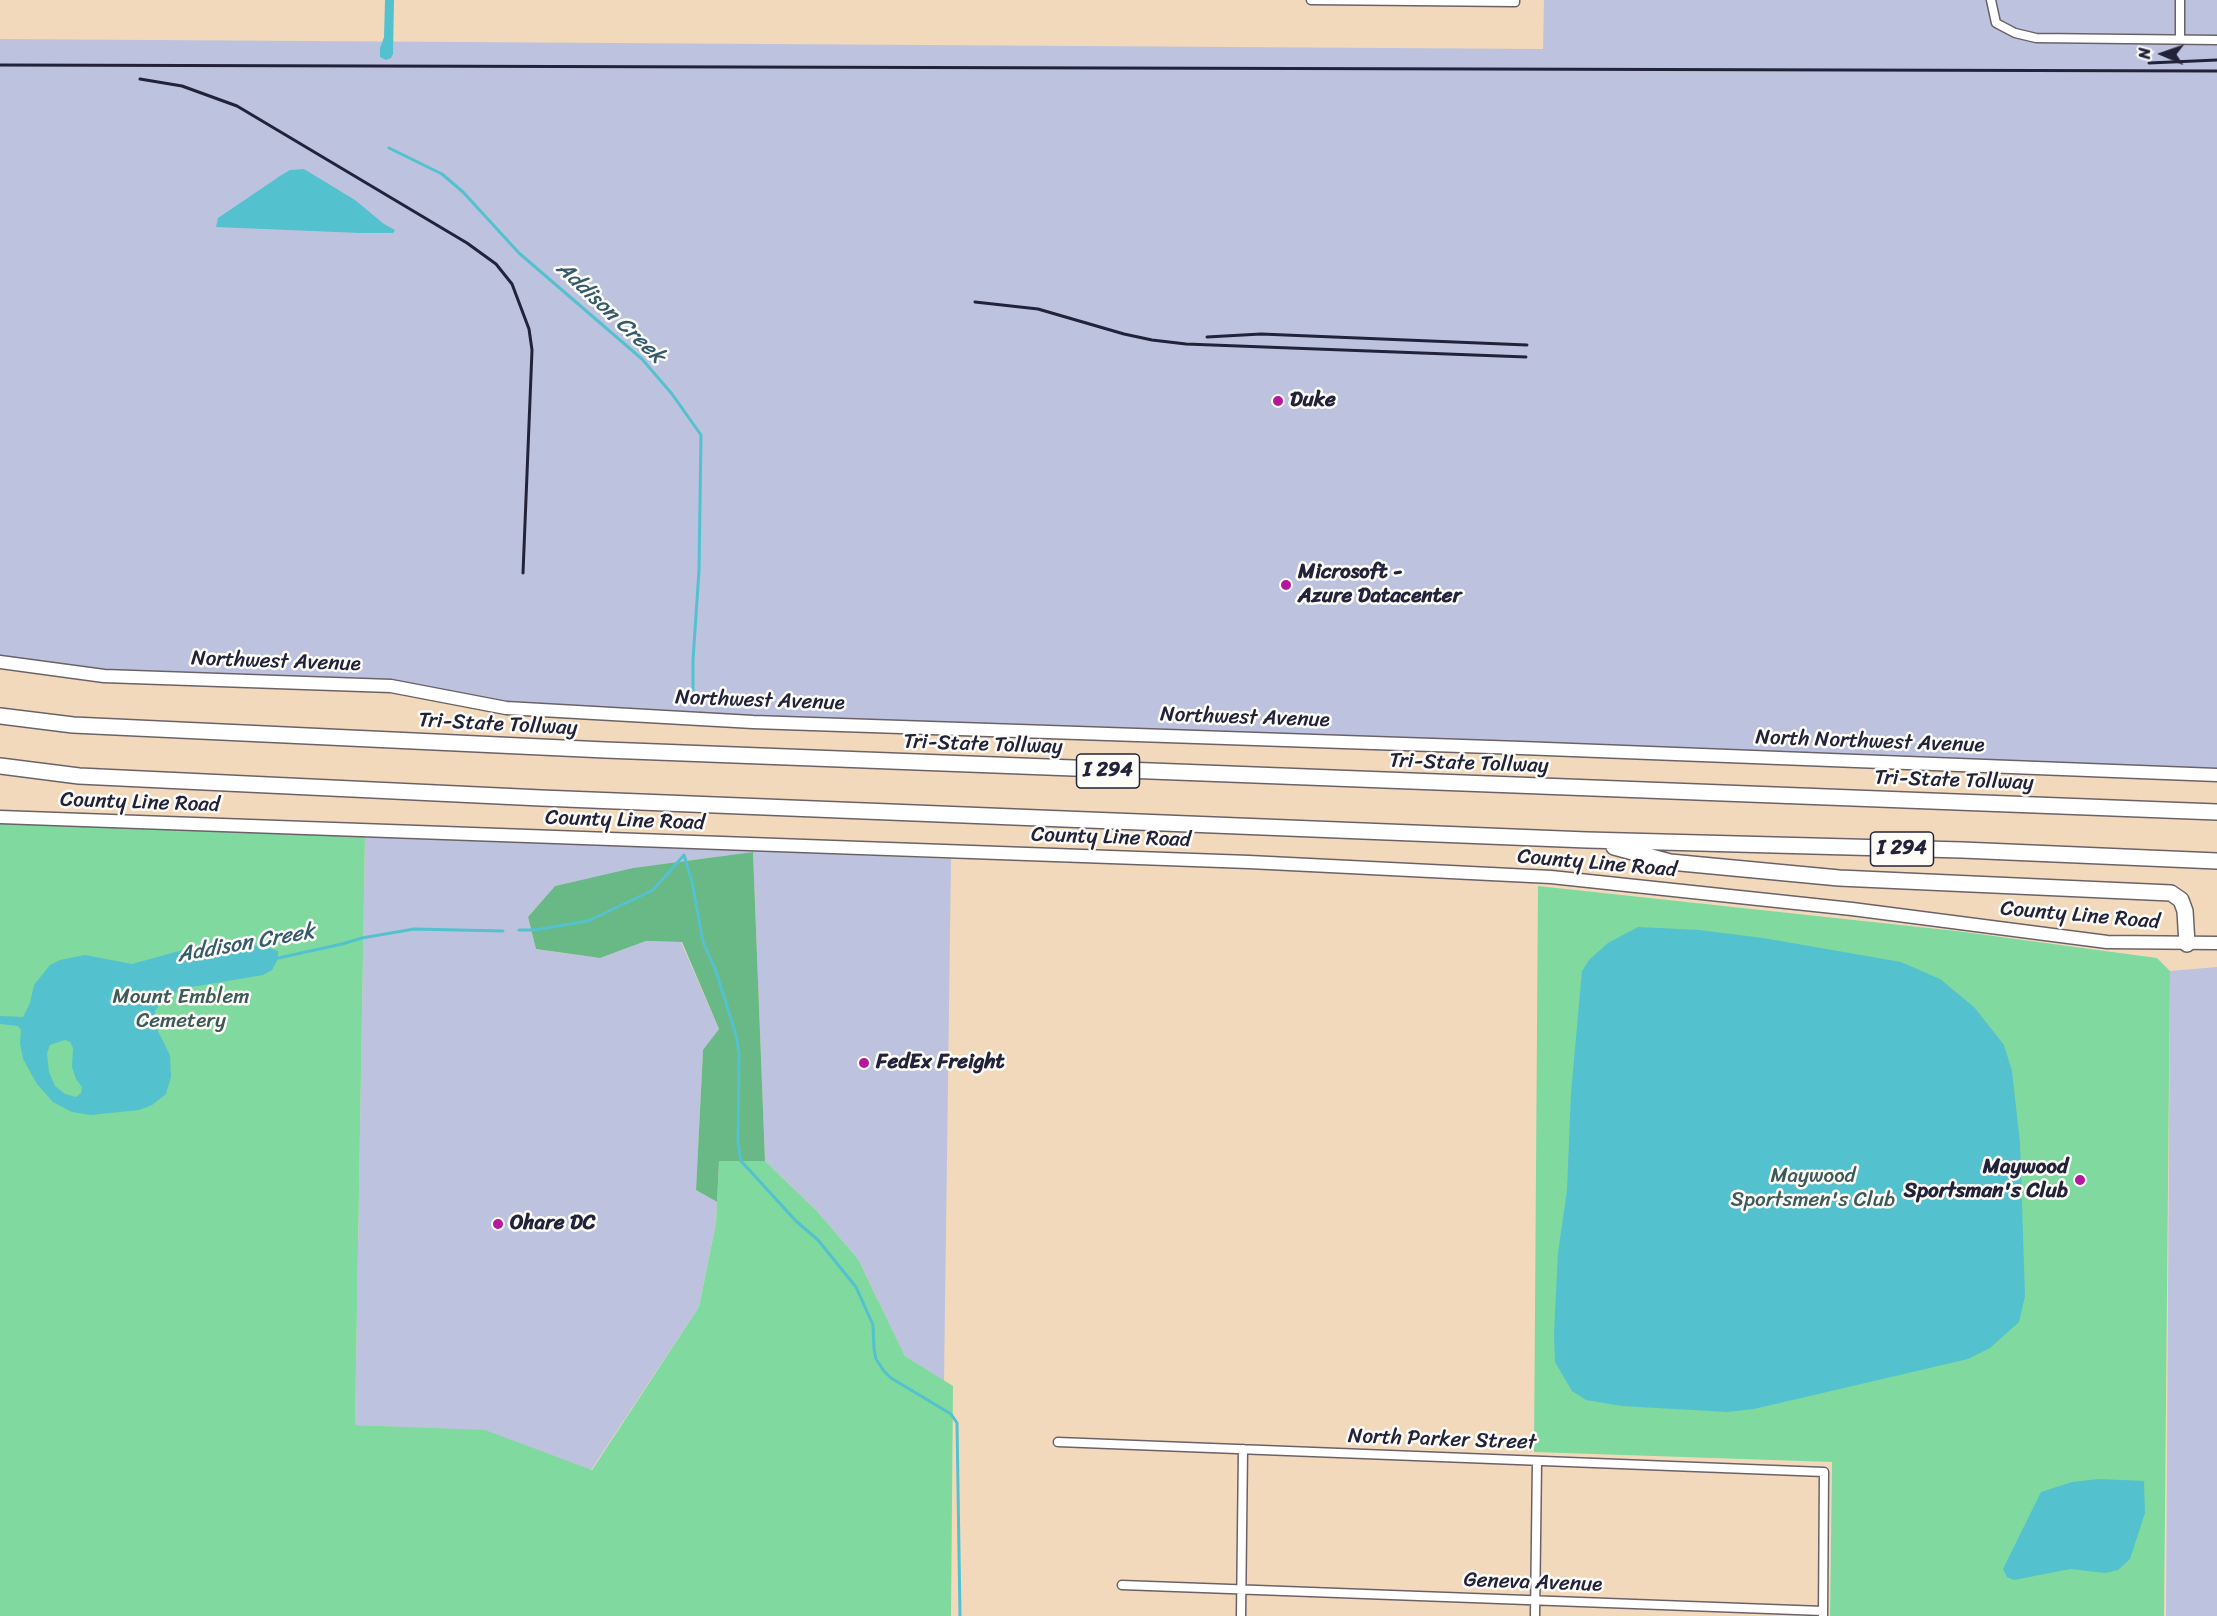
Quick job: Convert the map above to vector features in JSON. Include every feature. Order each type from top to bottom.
[{"type":"highway","name":"Tri-State Tollway","points":[[0,716],[74,725],[593,750],[2217,812]]},
{"type":"highway","name":"I 294","points":[[0,766],[79,776],[341,789],[1587,840],[1962,850],[2217,861]]},
{"type":"highway","points":[[1587,840],[1670,862],[1839,878],[2170,893],[2181,900],[2185,911],[2187,944]]},
{"type":"street","points":[[1311,0],[1515,2],[1515,0]]},
{"type":"street","points":[[1990,0],[1996,23],[2015,33],[2036,38],[2217,40]]},
{"type":"street","points":[[2180,0],[2180,39]]},
{"type":"street","name":"Northwest Avenue","points":[[0,662],[104,676],[391,686],[518,709],[753,722],[1521,748]]},
{"type":"street","name":"North Northwest Avenue","points":[[1521,748],[2217,775]]},
{"type":"street","name":"County Line Road","points":[[0,818],[1249,862],[1551,877],[1852,909],[2107,942],[2217,943]]},
{"type":"street","name":"North Parker Street","points":[[1058,1442],[1824,1472],[1823,1614]]},
{"type":"street","points":[[1241,1616],[1244,1449]]},
{"type":"street","points":[[1535,1616],[1537,1462]]},
{"type":"street","name":"Geneva Avenue","points":[[1122,1585],[1823,1614]]},
{"type":"shaded area","points":[[1544,0],[2217,0],[2217,775],[506,708],[391,686],[104,676],[0,661],[0,39],[1543,49]]},
{"type":"shaded area","points":[[365,835],[951,859],[944,1381],[905,1356],[858,1259],[817,1211],[765,1161],[753,852],[634,868],[555,886],[528,917],[536,949],[600,958],[646,941],[681,942],[719,1029],[703,1051],[696,1190],[717,1202],[716,1223],[699,1307],[591,1470],[485,1431],[355,1425]]},
{"type":"shaded area","points":[[2217,967],[2217,1616],[2166,1616],[2170,971]]},
{"type":"green space","name":"Mount Emblem Cemetery","points":[[0,823],[365,835],[355,1425],[485,1430],[592,1470],[699,1307],[716,1223],[719,1160],[765,1161],[817,1211],[858,1259],[905,1356],[953,1386],[951,1616],[0,1616]]},
{"type":"green space","points":[[753,852],[765,1161],[719,1161],[717,1202],[696,1190],[703,1050],[719,1029],[682,942],[646,941],[600,958],[536,949],[528,917],[555,886],[633,868]]},
{"type":"green space","name":"Maywood Sportsmen's Club","points":[[1538,886],[1956,931],[2157,958],[2170,971],[2164,1616],[1830,1616],[1832,1462],[1534,1452]]},
{"type":"water","points":[[385,0],[394,0],[393,54],[386,60],[380,57],[384,37]]},
{"type":"water","points":[[304,169],[355,200],[395,230],[393,233],[216,227],[218,218],[280,176],[290,170]]},
{"type":"water","points":[[1638,927],[1699,930],[1763,938],[1901,962],[1940,979],[1974,1007],[2004,1045],[2012,1071],[2020,1143],[2025,1296],[2019,1322],[1990,1348],[1968,1359],[1754,1409],[1727,1412],[1622,1406],[1586,1400],[1572,1391],[1555,1362],[1554,1333],[1558,1253],[1567,1190],[1571,1093],[1582,971],[1589,960],[1608,943]]},
{"type":"water","points":[[208,943],[262,946],[278,951],[278,959],[272,970],[263,975],[186,988],[167,997],[160,1004],[155,1011],[155,1019],[157,1029],[170,1055],[171,1077],[166,1094],[152,1105],[139,1110],[91,1115],[72,1112],[53,1102],[37,1084],[23,1059],[20,1043],[21,1030],[18,1026],[0,1024],[0,1016],[23,1017],[30,1003],[34,985],[50,965],[60,960],[85,955],[132,964]],"holes":[[[65,1040],[70,1042],[73,1048],[72,1067],[82,1087],[81,1093],[76,1097],[65,1094],[55,1086],[49,1072],[47,1053],[50,1045]]]},
{"type":"water","points":[[2099,1479],[2144,1481],[2145,1513],[2130,1559],[2118,1570],[2105,1573],[2070,1569],[2014,1580],[2007,1577],[2003,1569],[2041,1492],[2072,1482]]},
{"type":"waterway","name":"Addison Creek","points":[[389,148],[442,174],[463,192],[519,253],[642,359],[672,394],[701,435],[699,570],[693,660],[693,705]]},
{"type":"waterway","points":[[684,855],[692,882],[703,942],[716,971],[736,1035],[739,1053],[738,1142],[741,1161],[796,1221],[818,1240],[856,1287],[873,1325],[876,1359],[884,1371],[891,1378],[951,1414],[957,1423],[960,1616]]},
{"type":"waterway","name":"Addison Creek","points":[[519,930],[534,930],[588,921],[653,890],[684,855]]},
{"type":"waterway","name":"Addison Creek","points":[[274,959],[362,938],[414,929],[503,931]]},
{"type":"railway","points":[[2149,63],[2217,60]]},
{"type":"railway","points":[[0,65],[2217,71]]},
{"type":"railway","points":[[140,79],[182,86],[237,106],[467,243],[496,264],[512,284],[529,329],[532,350],[523,573]]},
{"type":"railway","points":[[975,302],[1038,309],[1124,334],[1186,344],[1526,357]]},
{"type":"railway","points":[[1207,337],[1261,334],[1527,345]]},
{"type":"place","name":"Duke","points":[[1278,401]]},
{"type":"place","name":"Microsoft - Azure Datacenter","points":[[1286,585]]},
{"type":"place","name":"FedEx Freight","points":[[864,1063]]},
{"type":"place","name":"Maywood Sportsman's Club","points":[[2080,1180]]},
{"type":"place","name":"Ohare DC","points":[[498,1224]]}]
